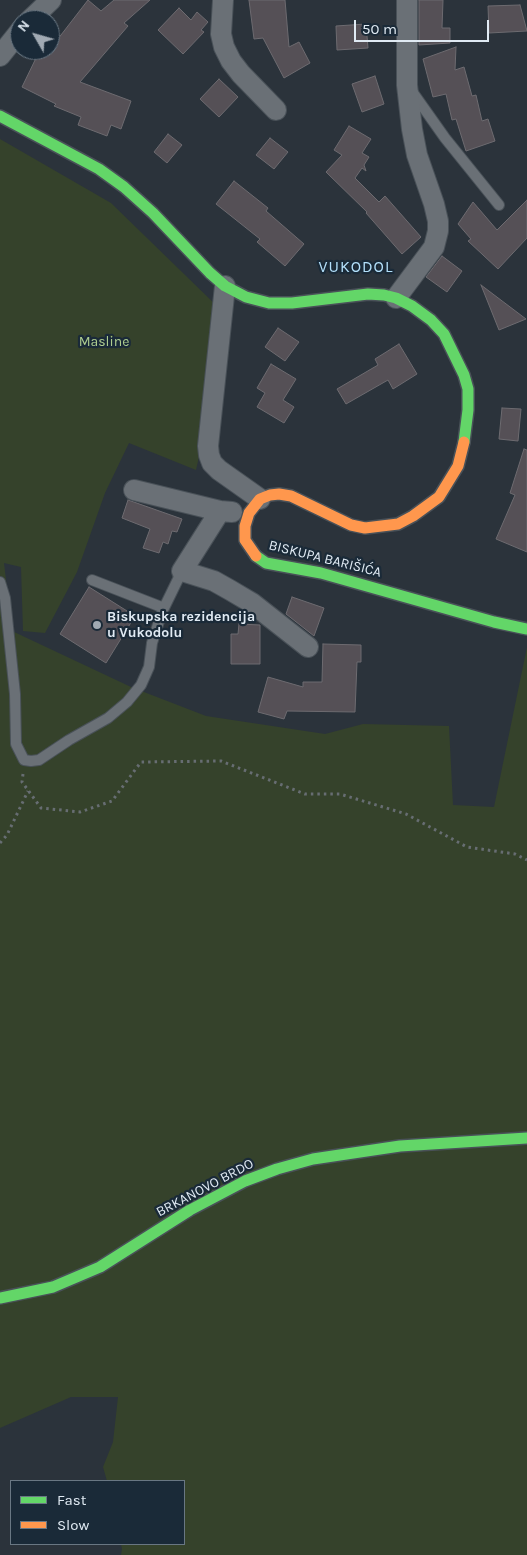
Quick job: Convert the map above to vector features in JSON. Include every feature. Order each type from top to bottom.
[{"type":"main road","points":[[0,116],[99,169],[124,187],[210,273],[225,286],[246,297],[269,303],[368,294],[384,295],[396,298],[412,306],[431,320],[444,334],[464,375],[468,388],[468,410],[465,437],[458,466],[439,497],[413,516],[398,524],[379,528],[351,525],[290,496],[280,494],[270,495],[255,506]]},
{"type":"main road","name":"BISKUPA BARIŠIĆA","points":[[255,506],[245,526],[246,540],[250,550],[266,563],[321,573],[494,622],[527,629]]},
{"type":"main road","name":"BRKANOVO BRDO","points":[[0,1298],[52,1287],[100,1267],[190,1210],[245,1181],[277,1169],[313,1159],[400,1146],[527,1138]]},
{"type":"street","points":[[40,10],[51,0]]},
{"type":"street","points":[[396,298],[434,246],[438,231],[434,204],[417,155],[412,129],[408,85],[407,0]]},
{"type":"street","points":[[217,5],[224,47],[231,62],[261,97],[276,110]]},
{"type":"street","points":[[0,56],[10,44]]},
{"type":"street","points":[[225,286],[208,446],[209,455],[212,463],[218,470],[255,506]]},
{"type":"street","points":[[134,490],[220,511],[255,506]]},
{"type":"street","points":[[220,511],[182,571],[214,581],[252,603],[308,647]]},
{"type":"lane","points":[[408,85],[445,138],[499,206]]},
{"type":"lane","points":[[0,582],[5,598],[15,694],[16,744],[24,760],[31,761],[39,760],[108,718],[127,702],[141,685],[149,667],[152,644],[164,608],[182,571]]},
{"type":"lane","points":[[92,580],[164,608]]},
{"type":"path","points":[[24,760],[22,782],[41,808],[80,812],[112,801],[141,762],[221,761],[305,794],[340,794],[406,814],[467,847],[515,854],[527,860]]},
{"type":"path","points":[[0,843],[7,835],[29,791]]},
{"type":"green space","name":"Masline","points":[[0,139],[111,203],[220,309],[216,380],[196,470],[129,443],[105,493],[77,572],[45,633],[23,631],[21,567],[4,563],[12,631],[131,687],[206,716],[325,734],[363,724],[449,726],[453,805],[494,807],[527,647],[527,1555],[121,1555],[121,1545],[185,1545],[185,1480],[107,1480],[103,1467],[113,1442],[118,1397],[71,1397],[0,1428]]},
{"type":"building","points":[[88,0],[101,11],[114,0],[150,0],[124,23],[128,26],[80,82],[131,101],[121,129],[111,125],[107,136],[78,125],[81,117],[54,106],[56,104],[22,87],[35,60],[60,60],[60,36]]},
{"type":"building","points":[[249,0],[285,0],[289,47],[299,42],[310,63],[284,78],[263,38],[254,39]]},
{"type":"building","points":[[419,0],[443,0],[442,28],[450,28],[450,43],[419,45]]},
{"type":"building","points":[[520,5],[527,31],[489,33],[488,6]]},
{"type":"building","points":[[179,8],[191,20],[197,12],[208,22],[201,30],[204,32],[183,54],[158,30]]},
{"type":"building","points":[[366,24],[368,48],[337,50],[336,26]]},
{"type":"building","points":[[456,47],[455,70],[464,67],[472,96],[476,95],[482,121],[488,119],[495,141],[466,151],[456,119],[452,120],[446,94],[433,97],[423,59]]},
{"type":"building","points":[[375,76],[384,104],[362,112],[352,84]]},
{"type":"building","points":[[219,79],[238,97],[219,117],[200,99]]},
{"type":"building","points":[[349,126],[371,139],[362,153],[369,157],[364,165],[366,171],[362,168],[355,178],[379,202],[385,196],[421,237],[402,254],[367,212],[326,172],[342,155],[334,150]]},
{"type":"building","points":[[168,134],[182,145],[167,163],[154,152]]},
{"type":"building","points":[[270,138],[288,152],[274,169],[256,155]]},
{"type":"building","points":[[234,181],[268,208],[266,211],[304,244],[285,266],[257,242],[260,239],[216,204]]},
{"type":"building","points":[[527,200],[527,238],[498,269],[468,241],[471,239],[458,224],[473,202],[497,230]]},
{"type":"building","points":[[442,256],[462,271],[447,292],[426,277]]},
{"type":"building","points":[[481,285],[526,319],[499,330]]},
{"type":"building","points":[[278,328],[299,342],[285,361],[265,347]]},
{"type":"building","points":[[399,344],[417,374],[393,389],[388,380],[346,404],[337,389],[378,365],[375,359]]},
{"type":"building","points":[[271,364],[296,379],[283,400],[294,407],[284,423],[257,407],[265,393],[257,388]]},
{"type":"building","points":[[502,408],[521,409],[518,441],[499,439]]},
{"type":"building","points":[[524,449],[527,450],[527,552],[496,539],[515,495],[510,493]]},
{"type":"building","points":[[128,500],[182,519],[177,532],[172,531],[168,544],[163,542],[159,553],[143,548],[150,529],[122,518]]},
{"type":"building","name":"Biskupska rezidencija u Vukodolu","points":[[89,587],[135,616],[106,663],[60,634]]},
{"type":"building","points":[[292,597],[324,608],[314,636],[286,614]]},
{"type":"building","points":[[239,624],[260,625],[260,664],[231,664],[231,634],[238,634]]},
{"type":"building","points":[[323,644],[361,645],[361,662],[357,662],[355,712],[287,711],[284,719],[258,712],[268,677],[303,687],[303,682],[322,682]]},
{"type":"traffic: fast","points":[[0,116],[99,169],[124,187],[153,213],[210,273],[225,286],[246,297],[269,303],[292,303],[368,294],[396,298],[412,306],[431,320],[444,334],[464,375],[468,389],[468,410],[464,442]]},
{"type":"traffic: fast","points":[[256,556],[266,563],[321,573],[494,622],[527,629]]},
{"type":"traffic: fast","points":[[0,1298],[53,1287],[100,1267],[190,1210],[245,1181],[277,1169],[313,1159],[400,1146],[527,1138]]},
{"type":"traffic: slow","points":[[256,556],[245,540],[245,526],[249,513],[260,499],[279,494],[291,496],[351,525],[365,528],[398,524],[413,516],[439,497],[458,466],[464,442]]},
{"type":"place","name":"Biskupska rezidencija u Vukodolu","points":[[97,625]]},
{"type":"district","name":"VUKODOL","points":[[356,267]]}]
